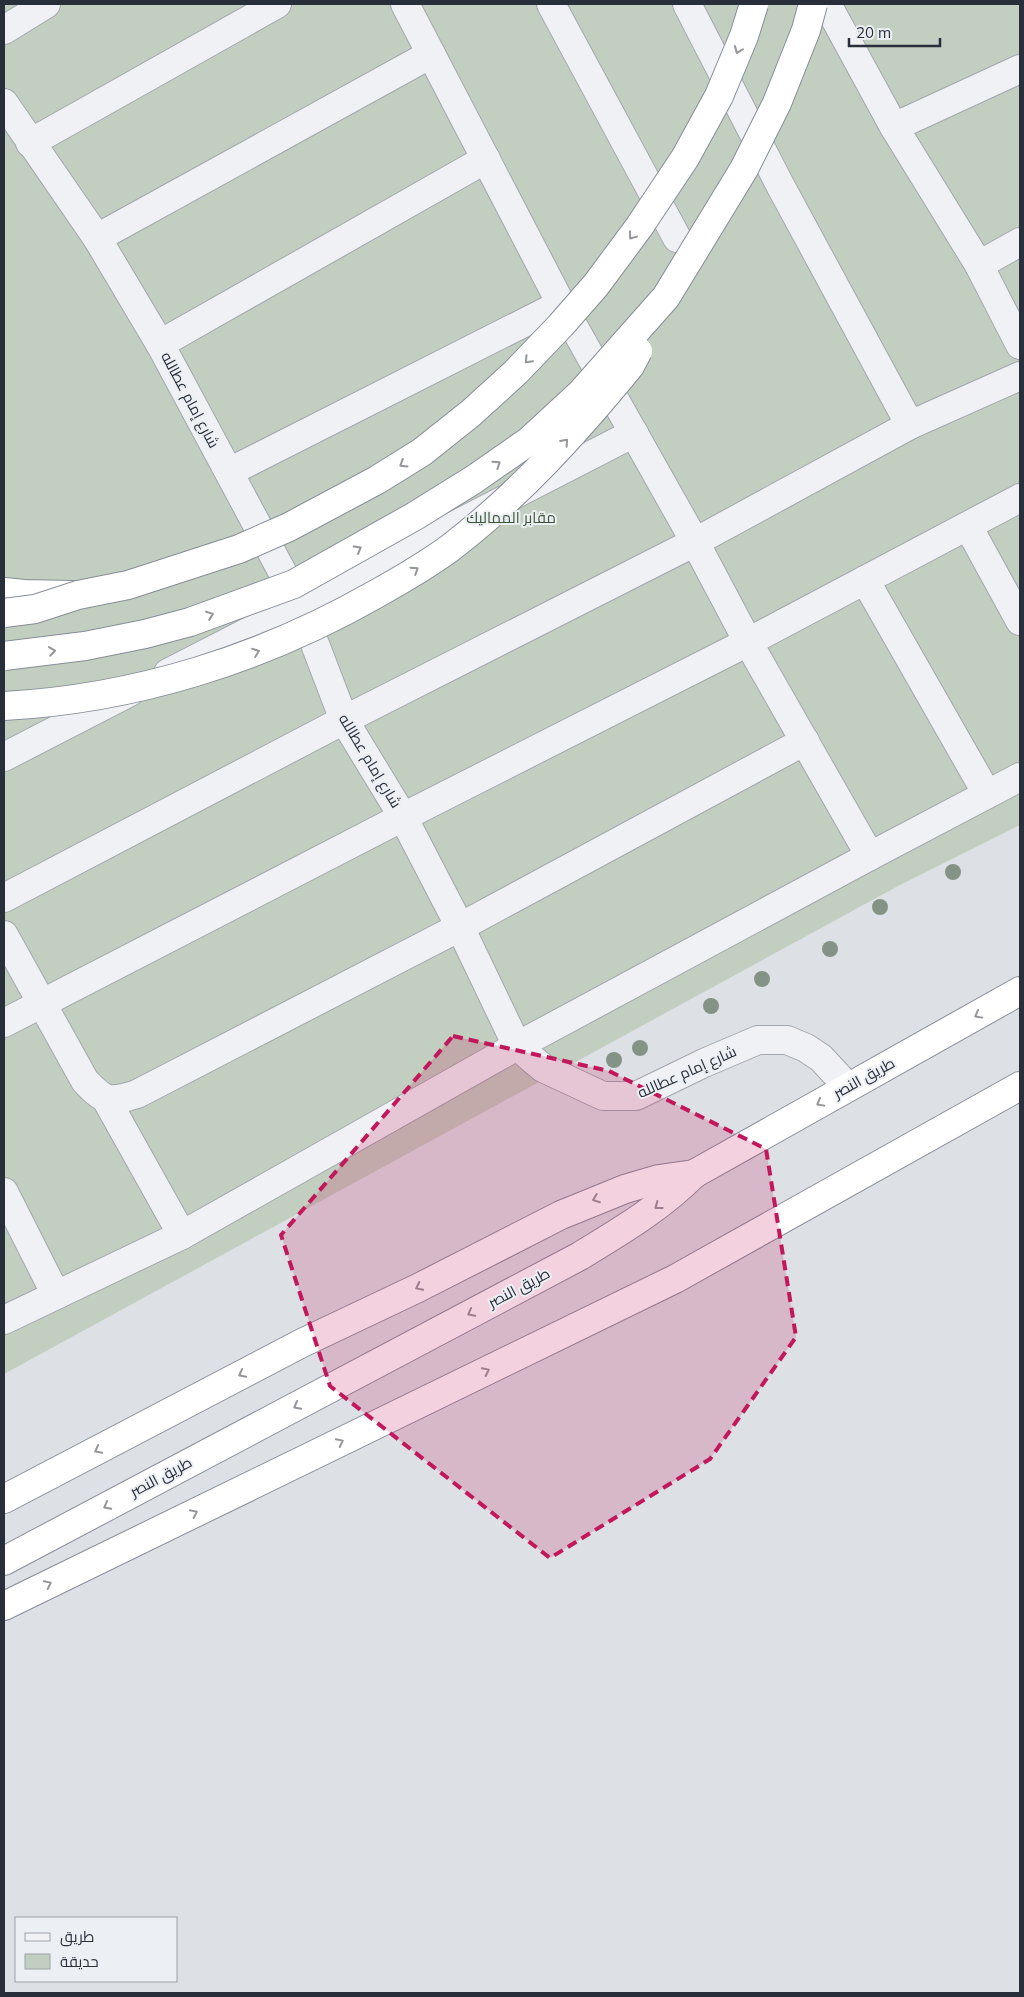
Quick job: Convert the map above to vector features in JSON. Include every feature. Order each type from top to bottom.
[{"type":"highway","points":[[4,613],[35,609],[78,595],[128,585],[239,549],[289,527],[377,480],[422,452],[471,413],[516,372],[560,325],[596,285],[640,227],[686,158],[719,96],[744,36],[754,4]]},
{"type":"highway","points":[[4,706],[44,704],[103,696],[164,682],[281,643],[342,614],[394,584],[449,548],[496,509],[559,450],[630,366],[666,297],[744,169],[777,103],[806,30],[813,4]]},
{"type":"highway","points":[[4,656],[76,647],[145,634],[190,622],[294,584],[423,511],[472,480],[529,440],[581,393],[666,297]]},
{"type":"highway","points":[[4,592],[78,595]]},
{"type":"highway","name":"طريق النصر","points":[[4,1561],[580,1256],[652,1210],[674,1194],[694,1174],[1020,991]]},
{"type":"highway","points":[[4,1606],[675,1279],[1020,1086]]},
{"type":"highway","points":[[4,1499],[302,1343],[418,1288],[561,1215],[625,1188],[694,1174]]},
{"type":"lane","points":[[4,30],[46,4]]},
{"type":"lane","points":[[30,143],[277,4]]},
{"type":"lane","points":[[405,4],[561,304],[695,542],[748,642],[870,856]]},
{"type":"lane","points":[[551,4],[677,238]]},
{"type":"lane","points":[[687,4],[780,185],[910,425]]},
{"type":"lane","points":[[828,4],[894,127],[979,264],[1020,346]]},
{"type":"lane","points":[[97,238],[432,54]]},
{"type":"lane","points":[[894,127],[1020,69]]},
{"type":"lane","name":"شارع إمام عطالله","points":[[4,104],[97,238],[160,344],[300,605],[344,720],[403,817],[460,928],[517,1046],[543,1068],[603,1096],[636,1096],[704,1063],[758,1040],[787,1040],[806,1048],[821,1058],[848,1087]]},
{"type":"lane","points":[[160,344],[486,159]]},
{"type":"lane","points":[[979,264],[1020,242]]},
{"type":"lane","points":[[229,472],[561,304]]},
{"type":"lane","points":[[4,898],[344,720],[695,542],[910,425],[1020,376]]},
{"type":"lane","points":[[4,756],[634,433]]},
{"type":"lane","points":[[4,1023],[41,1002],[748,642],[1020,498]]},
{"type":"lane","points":[[968,526],[1020,621]]},
{"type":"lane","points":[[864,580],[987,794]]},
{"type":"lane","points":[[4,935],[85,1081],[98,1095],[106,1099],[117,1100],[137,1094],[460,928],[804,741]]},
{"type":"lane","points":[[4,1320],[182,1235],[517,1046],[870,856],[1020,778]]},
{"type":"lane","points":[[106,1099],[182,1235]]},
{"type":"lane","points":[[4,1192],[56,1295]]},
{"type":"highlighted area","points":[[453,1036],[609,1071],[766,1149],[796,1337],[710,1459],[550,1558],[330,1386],[281,1235]]},
{"type":"green space","name":"مقابر المماليك","points":[[4,4],[1020,4],[1020,825],[898,886],[4,1374]]}]
